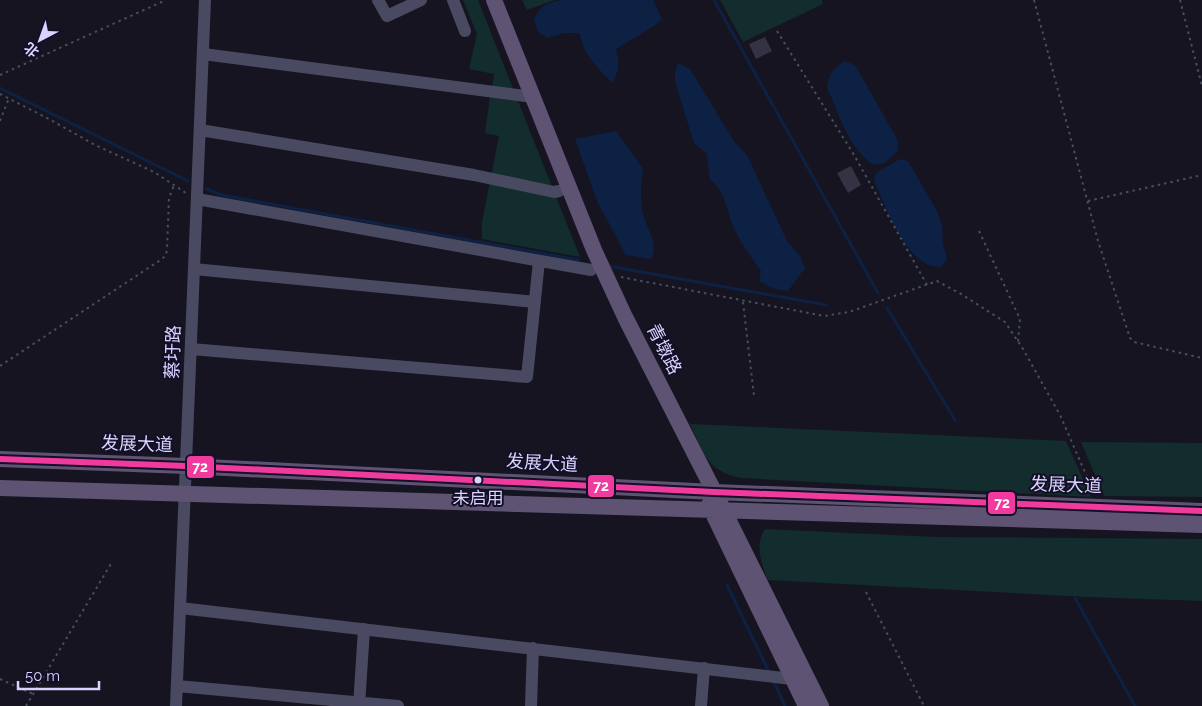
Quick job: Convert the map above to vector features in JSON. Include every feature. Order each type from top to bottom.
[{"type":"main road","name":"青墩路","points":[[483,0],[594,250],[598,272]]},
{"type":"main road","name":"青墩路","points":[[494,0],[558,191],[598,272],[625,318],[718,511],[821,706]]},
{"type":"main road","name":"发展大道","points":[[0,460],[186,466],[1202,512]]},
{"type":"main road","name":"发展大道","points":[[0,488],[1202,525]]},
{"type":"main road","name":"青墩路","points":[[718,511],[778,677],[806,706]]},
{"type":"street","name":"蔡圩路","points":[[176,706],[206,0]]},
{"type":"street","points":[[378,0],[387,16],[421,0]]},
{"type":"street","points":[[453,0],[465,31]]},
{"type":"street","points":[[203,54],[526,96]]},
{"type":"street","points":[[200,130],[474,176],[554,192],[558,191]]},
{"type":"street","points":[[197,199],[598,272]]},
{"type":"street","points":[[190,349],[527,377],[539,261]]},
{"type":"street","points":[[194,269],[535,302]]},
{"type":"street","points":[[180,608],[778,677]]},
{"type":"street","points":[[359,704],[364,629]]},
{"type":"street","points":[[530,706],[534,648]]},
{"type":"street","points":[[701,706],[704,668]]},
{"type":"street","points":[[177,686],[359,704],[398,706]]},
{"type":"path","points":[[0,75],[166,0]]},
{"type":"path","points":[[1034,0],[1098,241],[1130,338],[1134,342],[1202,358]]},
{"type":"path","points":[[1180,0],[1202,86]]},
{"type":"path","points":[[777,31],[854,155],[927,285]]},
{"type":"path","points":[[0,94],[50,119],[95,145],[154,172],[197,199]]},
{"type":"path","points":[[0,121],[9,98]]},
{"type":"path","points":[[1088,201],[1202,175]]},
{"type":"path","points":[[0,366],[166,255],[169,198],[174,185]]},
{"type":"path","points":[[979,230],[1020,319],[1018,342]]},
{"type":"path","points":[[598,272],[824,316],[849,312],[936,281],[961,294],[1005,322],[1060,415],[1100,507]]},
{"type":"path","points":[[743,300],[754,396]]},
{"type":"path","points":[[26,706],[112,562]]},
{"type":"path","points":[[866,592],[924,706]]},
{"type":"path","points":[[0,679],[33,694]]},
{"type":"green space","points":[[463,0],[478,0],[514,91],[492,88],[494,74],[469,69],[477,34]]},
{"type":"green space","points":[[522,0],[555,0],[527,10]]},
{"type":"green space","points":[[720,0],[822,0],[823,4],[743,42]]},
{"type":"green space","points":[[490,96],[518,101],[580,257],[482,239],[482,222],[499,136],[485,133]]},
{"type":"green space","points":[[690,424],[1066,441],[1091,497],[741,478],[729,475],[713,466],[708,460]]},
{"type":"green space","points":[[1081,442],[1202,443],[1202,497],[1104,496]]},
{"type":"green space","points":[[765,529],[935,537],[1202,539],[1202,601],[1087,597],[767,580],[759,548]]},
{"type":"water","points":[[561,0],[653,0],[662,19],[616,49],[618,66],[612,83],[588,56],[579,33],[564,33],[548,38],[538,32],[534,20],[541,8]]},
{"type":"water","points":[[845,61],[855,65],[897,139],[898,150],[885,163],[874,165],[865,158],[851,141],[827,88],[832,72]]},
{"type":"water","points":[[678,63],[690,69],[734,141],[747,155],[787,241],[800,256],[805,268],[788,291],[775,289],[759,281],[761,271],[737,234],[723,195],[710,180],[707,154],[694,143],[675,82]]},
{"type":"water","points":[[616,131],[643,169],[641,205],[654,248],[651,259],[626,255],[597,201],[575,139]]},
{"type":"water","points":[[900,159],[908,161],[938,213],[947,259],[941,267],[929,265],[918,258],[908,247],[899,234],[874,181],[876,173]]},
{"type":"building","points":[[765,37],[772,51],[756,59],[749,44]]},
{"type":"building","points":[[851,166],[861,185],[848,193],[837,173]]},
{"type":"waterway","points":[[714,0],[878,293]]},
{"type":"waterway","points":[[0,88],[188,181]]},
{"type":"waterway","points":[[207,189],[221,195],[579,260]]},
{"type":"waterway","points":[[608,266],[826,305]]},
{"type":"waterway","points":[[887,308],[955,420]]},
{"type":"waterway","points":[[727,585],[769,672]]},
{"type":"waterway","points":[[1075,598],[1135,706]]},
{"type":"waterway","points":[[773,680],[785,706]]},
{"type":"transit line","name":"72","points":[[0,459],[186,466],[714,492],[1202,511]]},
{"type":"place","name":"未启用","points":[[478,480]]}]
